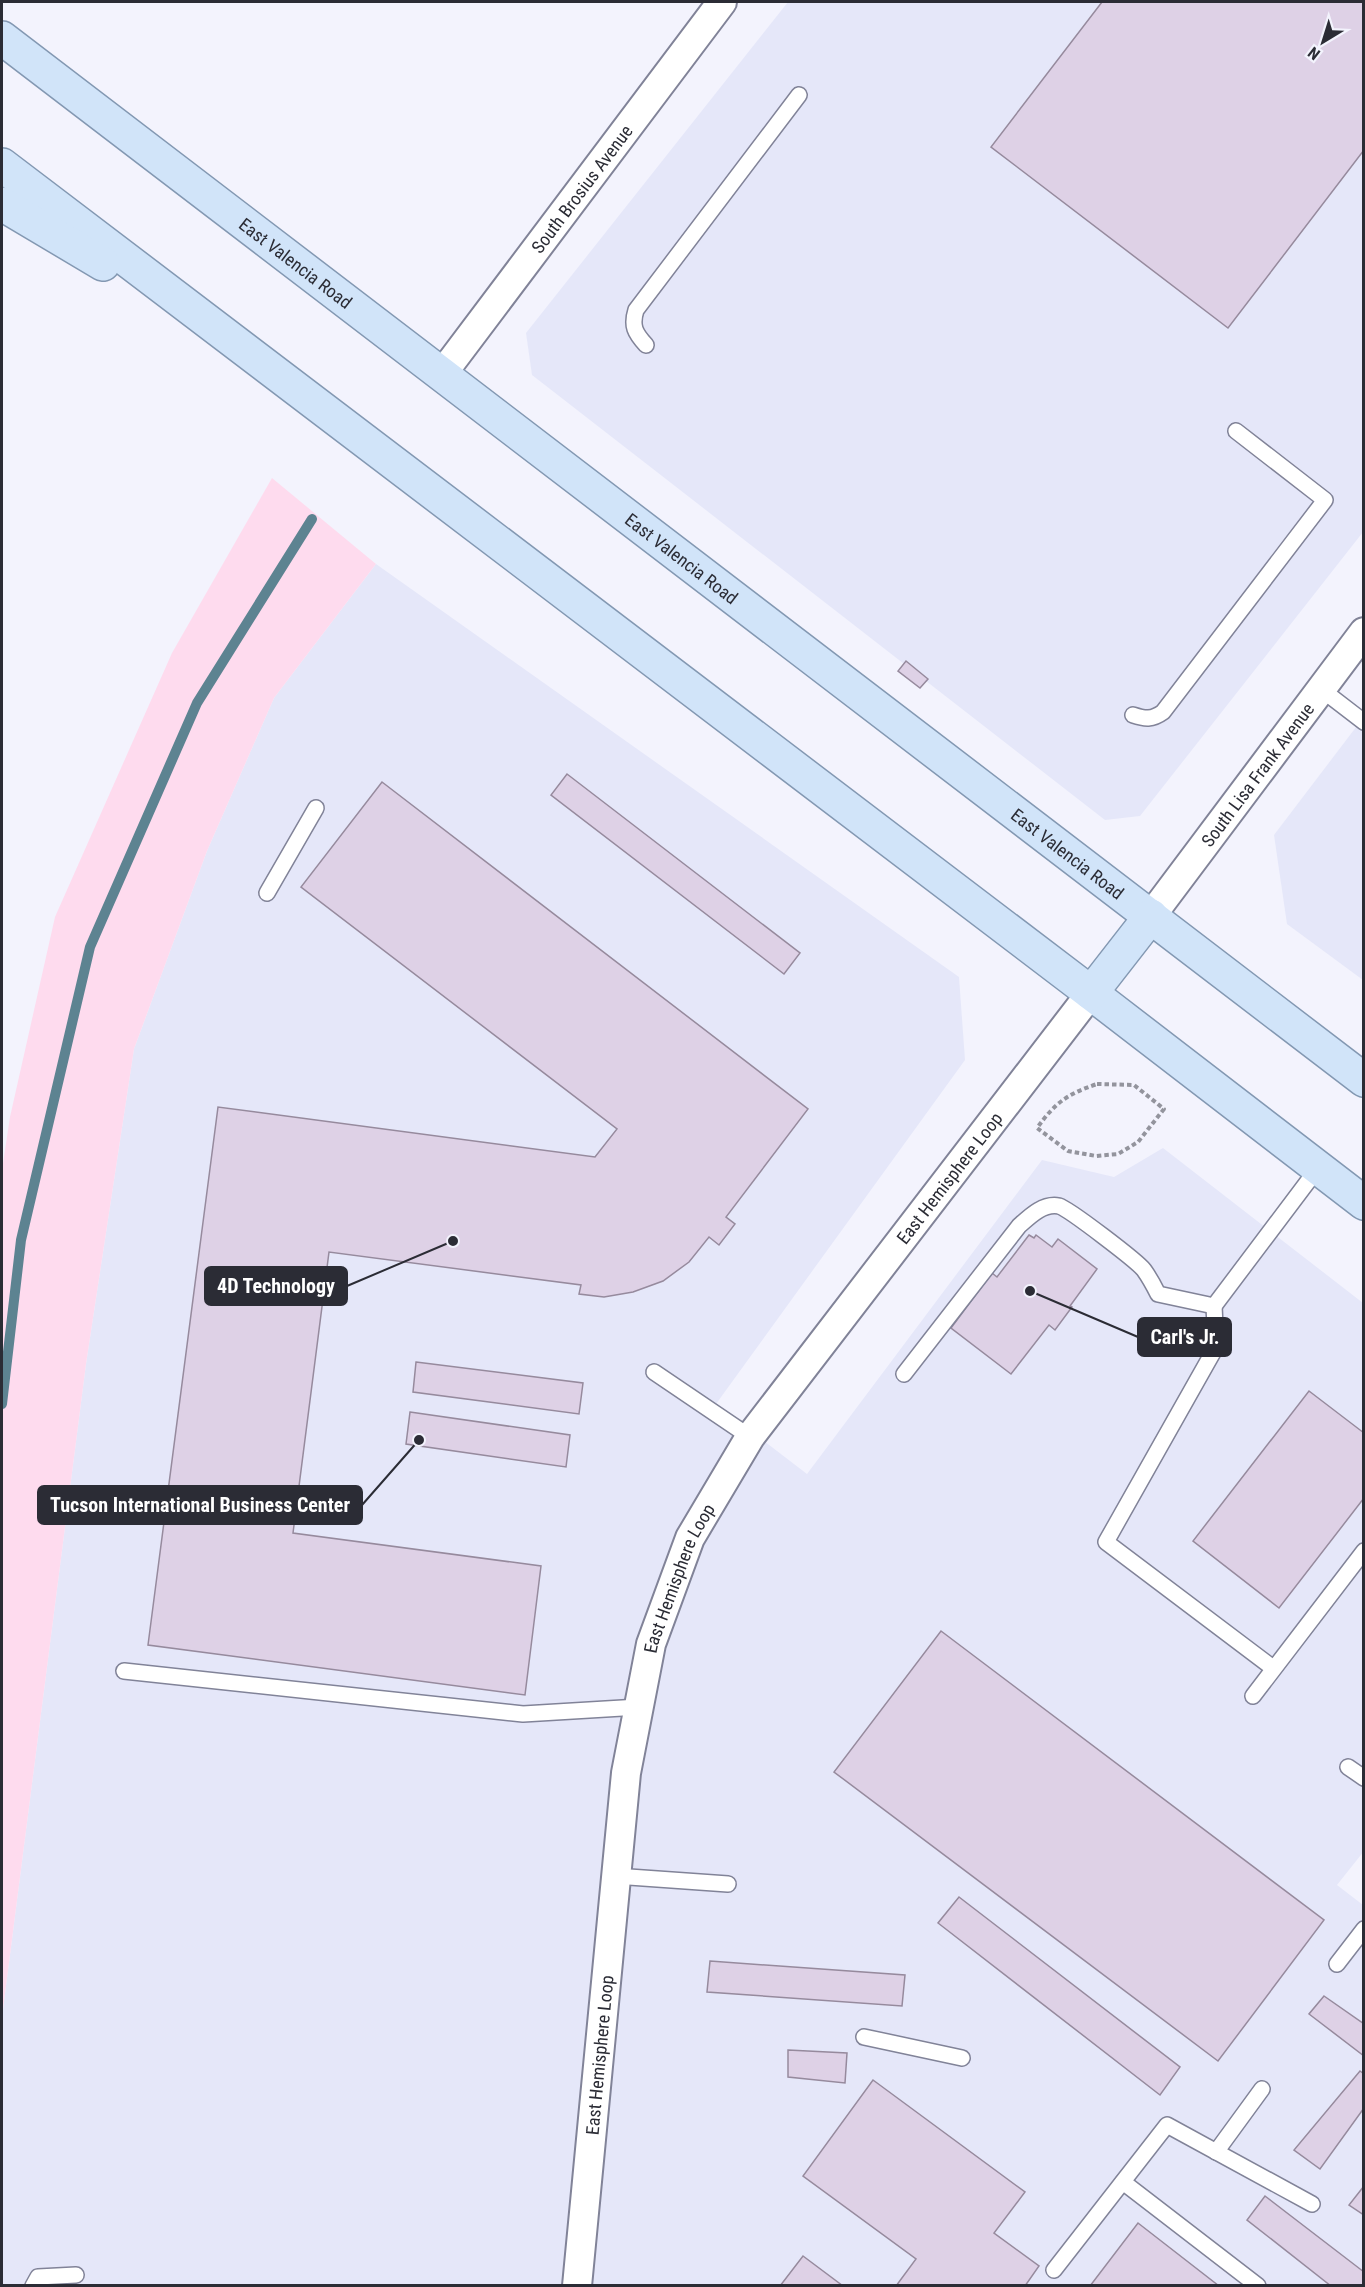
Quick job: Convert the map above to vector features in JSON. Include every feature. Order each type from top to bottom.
[{"type":"main road","name":"East Valencia Road","points":[[2,38],[1364,1080]]},
{"type":"main road","points":[[2,165],[1364,1203]]},
{"type":"main road","points":[[2,204],[243,347]]},
{"type":"main road","points":[[1091,993],[1151,916]]},
{"type":"street","name":"South Brosius Avenue","points":[[442,374],[722,2]]},
{"type":"street","name":"South Lisa Frank Avenue","points":[[1151,916],[1364,632]]},
{"type":"street","name":"East Hemisphere Loop","points":[[577,2286],[626,1773],[651,1644],[690,1538],[750,1437],[1091,993]]},
{"type":"lane","points":[[646,345],[636,334],[632,322],[636,310],[799,95]]},
{"type":"lane","points":[[1132,715],[1144,719],[1155,717],[1162,712],[1325,500],[1236,430]]},
{"type":"lane","points":[[1321,689],[1364,722]]},
{"type":"lane","points":[[267,893],[316,808]]},
{"type":"lane","points":[[1273,1668],[1106,1542],[1216,1347],[1214,1306],[1318,1168]]},
{"type":"lane","points":[[904,1374],[1019,1226],[1044,1207],[1059,1206],[1080,1219],[1143,1269],[1158,1294],[1214,1306]]},
{"type":"lane","points":[[654,1372],[750,1437]]},
{"type":"lane","points":[[1252,1696],[1364,1551]]},
{"type":"lane","points":[[124,1671],[523,1714],[639,1707]]},
{"type":"lane","points":[[1348,1767],[1364,1778]]},
{"type":"lane","points":[[615,1876],[728,1884]]},
{"type":"lane","points":[[1337,1964],[1364,1929]]},
{"type":"lane","points":[[864,2037],[962,2058]]},
{"type":"lane","points":[[1216,2152],[1262,2089]]},
{"type":"lane","points":[[1054,2270],[1167,2125],[1312,2204]]},
{"type":"lane","points":[[1123,2182],[1258,2286]]},
{"type":"lane","points":[[33,2286],[38,2277],[76,2275]]},
{"type":"path","points":[[1097,1084],[1134,1085],[1164,1109],[1138,1143],[1118,1154],[1096,1156],[1068,1151],[1037,1128],[1052,1107],[1074,1092],[1097,1084]]},
{"type":"shaded area","points":[[788,2],[1363,2],[1363,532],[1140,816],[1105,820],[532,375],[526,333]]},
{"type":"shaded area","points":[[272,478],[376,564],[274,698],[207,851],[134,1049],[86,1364],[2,2017],[2,1170],[10,1117],[55,917],[172,653]]},
{"type":"shaded area","points":[[376,564],[959,977],[965,1060],[716,1404],[807,1474],[1042,1160],[1114,1177],[1163,1148],[1363,1303],[1364,1851],[1337,1885],[1363,1905],[1363,2285],[2,2286],[2,2017],[86,1364],[134,1049],[207,851],[274,698]]},
{"type":"shaded area","points":[[1363,718],[1363,980],[1287,924],[1274,835]]},
{"type":"building","points":[[1102,2],[1364,2],[1364,150],[1228,328],[991,147]]},
{"type":"building","points":[[906,661],[928,679],[920,688],[898,671]]},
{"type":"building","points":[[567,774],[800,953],[784,974],[551,795]]},
{"type":"building","points":[[382,782],[808,1109],[726,1217],[735,1224],[719,1245],[709,1237],[689,1262],[663,1281],[633,1292],[604,1297],[579,1294],[581,1285],[329,1252],[293,1533],[541,1566],[525,1695],[148,1645],[218,1107],[595,1157],[617,1129],[301,887]]},
{"type":"building","points":[[1029,1235],[1034,1238],[1036,1235],[1052,1247],[1058,1239],[1097,1269],[1055,1330],[1049,1325],[1011,1374],[951,1328],[992,1273],[997,1277]]},
{"type":"building","points":[[416,1362],[583,1383],[579,1414],[413,1392]]},
{"type":"building","points":[[1309,1391],[1364,1433],[1364,1498],[1279,1608],[1193,1541]]},
{"type":"building","points":[[410,1412],[570,1435],[566,1467],[406,1444]]},
{"type":"building","points":[[941,1631],[1324,1920],[1218,2061],[834,1772]]},
{"type":"building","points":[[959,1897],[1180,2067],[1160,2095],[938,1923]]},
{"type":"building","points":[[710,1961],[905,1975],[902,2006],[707,1992]]},
{"type":"building","points":[[1324,1996],[1364,2024],[1364,2056],[1309,2014]]},
{"type":"building","points":[[788,2050],[847,2053],[845,2083],[788,2077]]},
{"type":"building","points":[[1360,2071],[1364,2074],[1364,2108],[1320,2169],[1294,2150]]},
{"type":"building","points":[[873,2080],[1025,2192],[994,2233],[1039,2266],[1025,2286],[896,2286],[916,2259],[803,2176]]},
{"type":"building","points":[[1364,2186],[1364,2215],[1349,2205]]},
{"type":"building","points":[[1265,2196],[1364,2272],[1364,2286],[1331,2286],[1247,2220]]},
{"type":"building","points":[[1138,2223],[1219,2286],[1090,2286]]},
{"type":"building","points":[[803,2256],[843,2286],[780,2286]]},
{"type":"waterway","points":[[2,1404],[21,1240],[90,947],[197,703],[312,519]]},
{"type":"place","name":"4D Technology","points":[[453,1241]]},
{"type":"place","name":"Carl's Jr.","points":[[1030,1291]]},
{"type":"place","name":"Tucson International Business Center","points":[[419,1440]]}]
